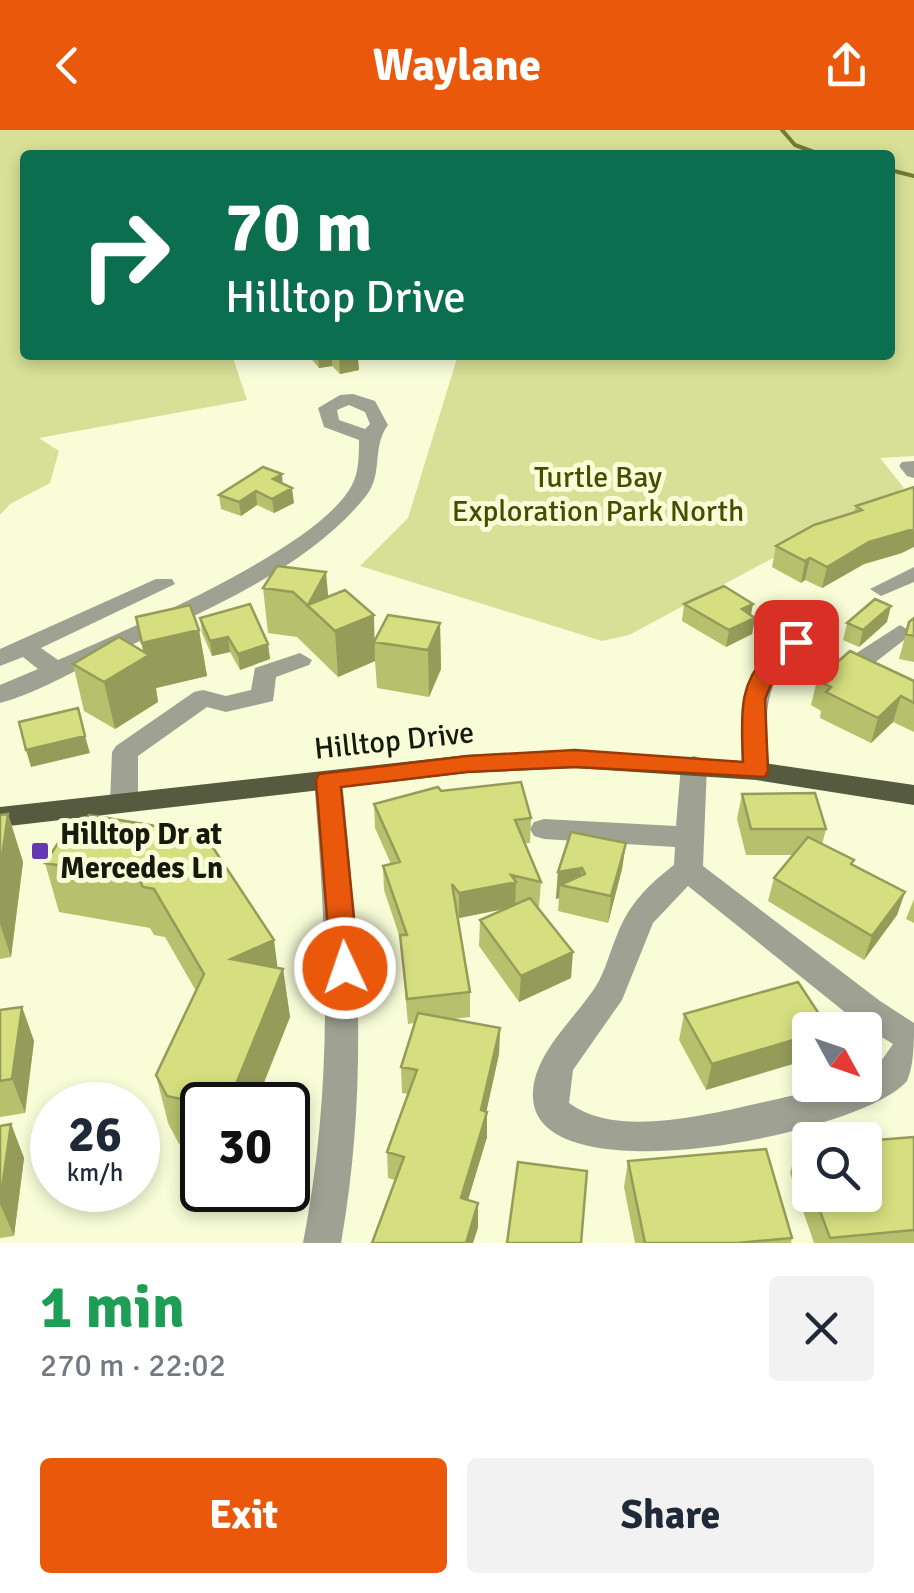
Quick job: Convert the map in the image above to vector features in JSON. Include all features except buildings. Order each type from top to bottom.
[{"type":"main road","name":"Hilltop Drive","points":[[0,817],[467,764],[558,759],[756,771],[914,795]]},
{"type":"street","points":[[0,695],[218,591],[313,535],[359,492],[368,460],[369,437]]},
{"type":"street","points":[[880,589],[914,574]]},
{"type":"street","points":[[0,659],[164,584]]},
{"type":"street","points":[[756,771],[752,722],[758,686],[780,653],[814,630]]},
{"type":"street","points":[[864,659],[900,632]]},
{"type":"street","points":[[24,647],[55,670]]},
{"type":"street","points":[[124,804],[126,752],[203,698],[226,704],[264,695],[264,673],[300,660]]},
{"type":"street","points":[[544,829],[689,853],[868,1012],[914,1039],[896,1070],[877,1084],[775,1118],[628,1136],[588,1131],[562,1119],[550,1104],[559,1066],[613,988],[626,943],[689,853],[694,765]]},
{"type":"street","points":[[322,1243],[338,1147],[346,1029],[344,938],[328,780]]},
{"type":"green space","name":"Turtle Bay Exploration Park North","points":[[0,130],[914,130],[914,456],[880,458],[904,488],[629,635],[602,641],[360,566],[408,518],[456,360],[895,360],[895,150],[20,150],[20,360],[234,360],[247,400],[39,438],[59,451],[50,483],[10,504],[0,515]]},
{"type":"waterway","points":[[782,130],[795,145],[808,150]]},
{"type":"waterway","points":[[895,171],[914,176]]},
{"type":"place","name":"Hilltop Dr at Mercedes Ln","points":[[40,851]]},
{"type":"route","points":[[345,968],[328,780],[467,764],[575,758],[756,771],[753,699],[768,667],[796,642]]}]
